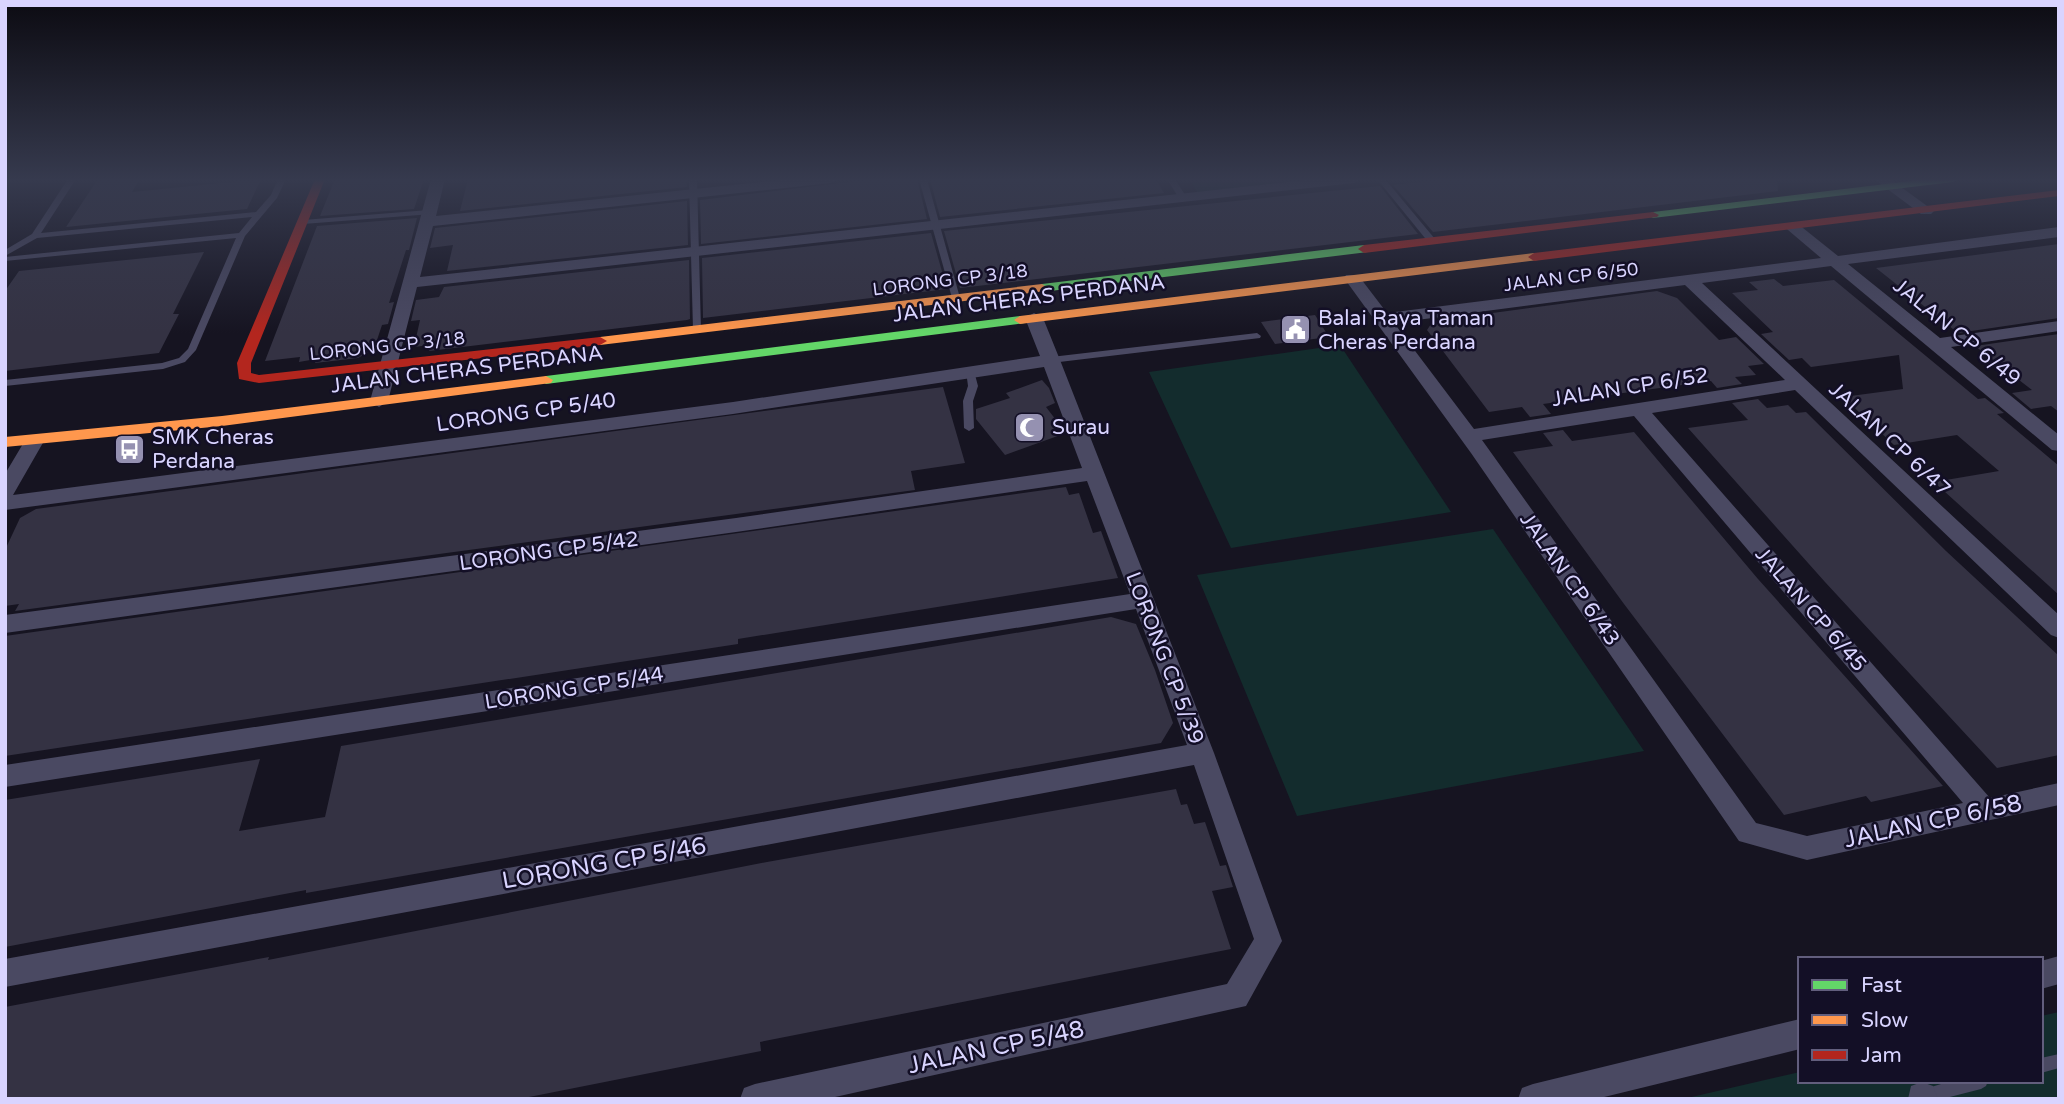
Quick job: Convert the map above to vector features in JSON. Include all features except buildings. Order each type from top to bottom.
[{"type":"street","name":"LORONG CP 3/18","points":[[299,231],[244,363],[244,376],[260,379],[390,366],[1514,231]]},
{"type":"street","points":[[379,401],[425,231]]},
{"type":"street","points":[[411,283],[885,231]]},
{"type":"street","name":"JALAN CHERAS PERDANA","points":[[5,442],[34,441],[379,401],[1352,278],[1763,231]]},
{"type":"street","name":"JALAN CP 6/49","points":[[1798,231],[2059,445]]},
{"type":"street","name":"JALAN CP 6/50","points":[[1383,319],[2056,232]]},
{"type":"street","name":"JALAN CP 6/43","points":[[1352,278],[1468,436],[1748,834],[1807,848]]},
{"type":"street","name":"JALAN CP 6/47","points":[[1690,281],[2059,629]]},
{"type":"street","name":"LORONG CP 5/39","points":[[1034,318],[1202,753],[1268,941],[1236,996]]},
{"type":"street","points":[[1936,344],[2059,326]]},
{"type":"street","name":"LORONG CP 5/40","points":[[5,503],[719,410],[1051,360]]},
{"type":"street","name":"JALAN CP 6/52","points":[[1468,436],[1799,384]]},
{"type":"street","name":"JALAN CP 6/45","points":[[1637,409],[1984,809]]},
{"type":"street","points":[[5,492],[34,441]]},
{"type":"street","name":"LORONG CP 5/42","points":[[5,624],[736,526],[1093,473]]},
{"type":"street","name":"LORONG CP 5/44","points":[[5,776],[1142,600]]},
{"type":"street","name":"LORONG CP 5/46","points":[[5,973],[1202,753]]},
{"type":"street","name":"JALAN CP 6/58","points":[[1807,848],[2059,794]]},
{"type":"street","name":"JALAN CP 5/48","points":[[755,1099],[1236,996]]},
{"type":"street","points":[[1533,1099],[1592,1092],[1798,1035]]},
{"type":"lane","points":[[6,258],[39,231]]},
{"type":"lane","points":[[35,236],[91,231]]},
{"type":"lane","points":[[5,383],[163,366],[183,360],[192,350],[245,231]]},
{"type":"lane","points":[[693,231],[697,330]]},
{"type":"lane","points":[[938,231],[956,298]]},
{"type":"lane","points":[[1423,231],[1432,241]]},
{"type":"lane","points":[[6,258],[241,235]]},
{"type":"lane","points":[[1051,360],[1257,336]]},
{"type":"lane","points":[[969,428],[968,401],[973,386],[970,371]]},
{"type":"lane","points":[[1919,1098],[1974,1083]]},
{"type":"green space","points":[[1340,345],[1451,512],[1231,548],[1149,372]]},
{"type":"green space","points":[[1493,529],[1644,751],[1297,816],[1197,575]]},
{"type":"green space","points":[[2059,1012],[2059,1099],[1683,1099],[1798,1072],[1798,1083],[2043,1083],[2043,1016]]},
{"type":"traffic: fast","points":[[1042,288],[1364,249]]},
{"type":"traffic: fast","points":[[546,380],[1020,320]]},
{"type":"traffic: slow","points":[[1020,320],[1534,257]]},
{"type":"traffic: slow","points":[[600,341],[1042,288]]},
{"type":"traffic: slow","points":[[5,442],[222,421],[546,380]]},
{"type":"traffic: jam","points":[[299,231],[244,363],[244,376],[259,379],[600,341]]},
{"type":"traffic: jam","points":[[1364,249],[1521,231]]},
{"type":"traffic: jam","points":[[1534,257],[1751,231]]},
{"type":"place","name":"Balai Raya Taman Cheras Perdana","points":[[1295,330]]},
{"type":"place","name":"Surau","points":[[1029,427]]},
{"type":"place","name":"SMK Cheras Perdana","points":[[129,449]]}]
